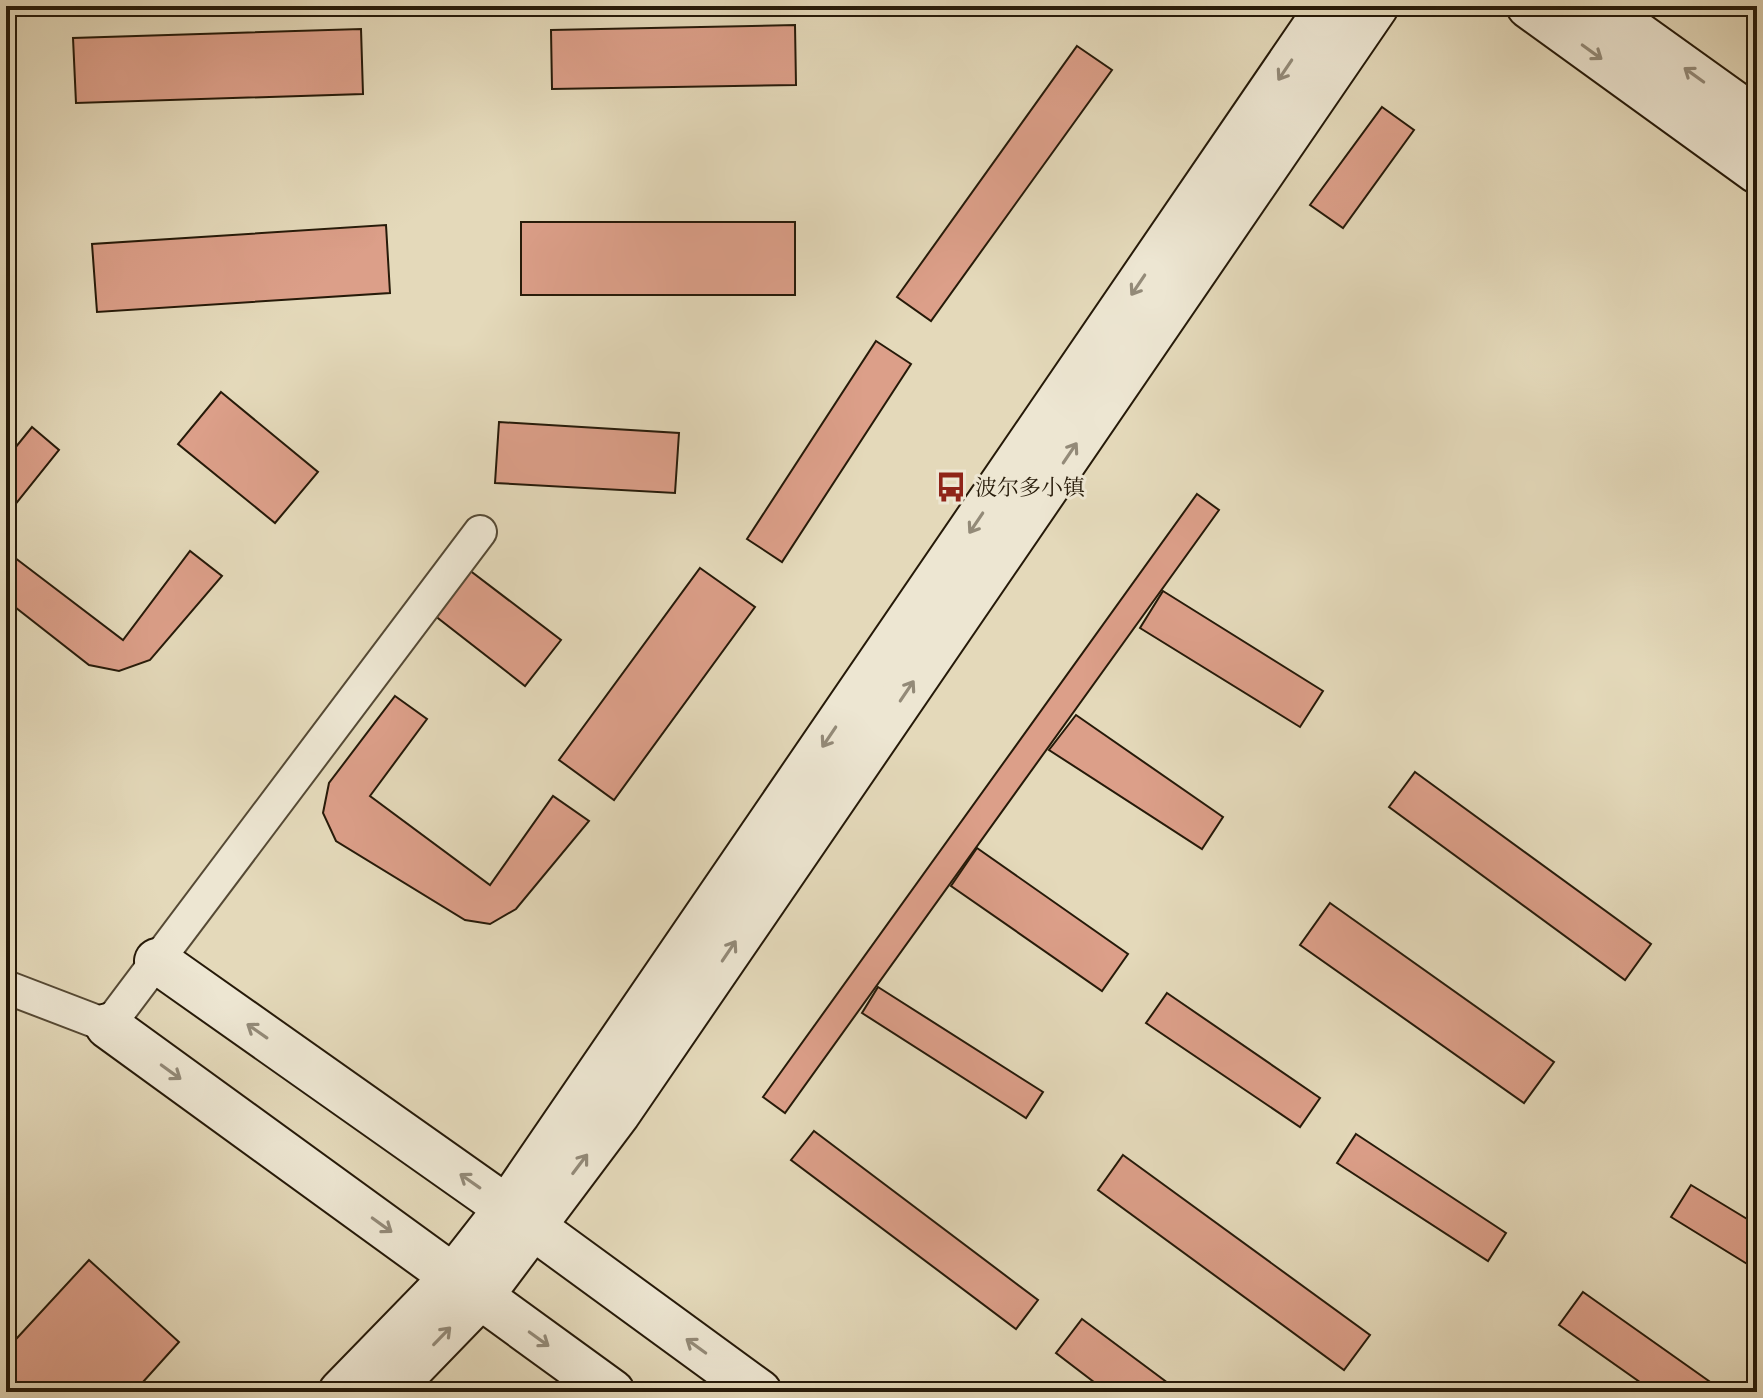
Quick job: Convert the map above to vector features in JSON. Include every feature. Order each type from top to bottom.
[{"type":"street","points":[[388,1392],[520,1217],[1329,6]]},
{"type":"street","points":[[520,1217],[618,1113],[1376,6]]},
{"type":"street","points":[[1529,6],[1757,171]]},
{"type":"street","points":[[1598,6],[1757,120]]},
{"type":"street","points":[[108,1026],[480,532]]},
{"type":"street","points":[[157,961],[520,1217],[759,1392]]},
{"type":"street","points":[[6,987],[108,1026],[612,1392]]},
{"type":"street","points":[[341,1392],[467,1287]]},
{"type":"building","points":[[795,25],[796,85],[552,89],[551,30]]},
{"type":"building","points":[[361,29],[363,94],[76,103],[73,38]]},
{"type":"building","points":[[1077,46],[1112,70],[931,321],[897,297]]},
{"type":"building","points":[[1382,107],[1414,130],[1343,228],[1310,205]]},
{"type":"building","points":[[521,222],[795,222],[795,295],[521,295]]},
{"type":"building","points":[[386,225],[390,293],[97,312],[92,244]]},
{"type":"building","points":[[876,341],[911,364],[782,562],[747,539]]},
{"type":"building","points":[[221,392],[318,472],[275,523],[178,444]]},
{"type":"building","points":[[499,422],[679,433],[675,493],[495,483]]},
{"type":"building","points":[[32,427],[59,450],[6,516],[6,459]]},
{"type":"building","points":[[1197,494],[1219,510],[785,1113],[763,1097]]},
{"type":"building","points":[[6,551],[123,640],[190,551],[222,576],[150,660],[119,671],[89,665],[6,600]]},
{"type":"building","points":[[460,563],[561,640],[525,686],[425,608]]},
{"type":"building","points":[[700,568],[755,607],[614,800],[559,760]]},
{"type":"building","points":[[1163,591],[1323,691],[1300,727],[1140,628]]},
{"type":"building","points":[[395,696],[427,719],[370,796],[490,885],[553,796],[589,821],[516,909],[490,924],[465,920],[336,841],[323,813],[329,783]]},
{"type":"building","points":[[1076,715],[1223,817],[1202,849],[1049,750]]},
{"type":"building","points":[[1415,772],[1651,944],[1625,980],[1389,807]]},
{"type":"building","points":[[977,848],[1128,954],[1102,991],[951,886]]},
{"type":"building","points":[[1330,903],[1554,1062],[1524,1103],[1300,945]]},
{"type":"building","points":[[878,987],[1043,1092],[1026,1118],[862,1013]]},
{"type":"building","points":[[1167,993],[1320,1098],[1300,1127],[1146,1023]]},
{"type":"building","points":[[814,1131],[1038,1300],[1016,1329],[791,1160]]},
{"type":"building","points":[[1356,1134],[1506,1233],[1488,1261],[1337,1163]]},
{"type":"building","points":[[1123,1155],[1370,1335],[1344,1370],[1098,1190]]},
{"type":"building","points":[[1691,1185],[1757,1225],[1757,1270],[1671,1217]]},
{"type":"building","points":[[89,1260],[179,1342],[134,1392],[6,1392],[6,1350]]},
{"type":"building","points":[[1583,1292],[1723,1392],[1654,1392],[1559,1325]]},
{"type":"building","points":[[1082,1319],[1180,1392],[1107,1392],[1056,1353]]},
{"type":"place","name":"波尔多小镇","points":[[951,487]]}]
